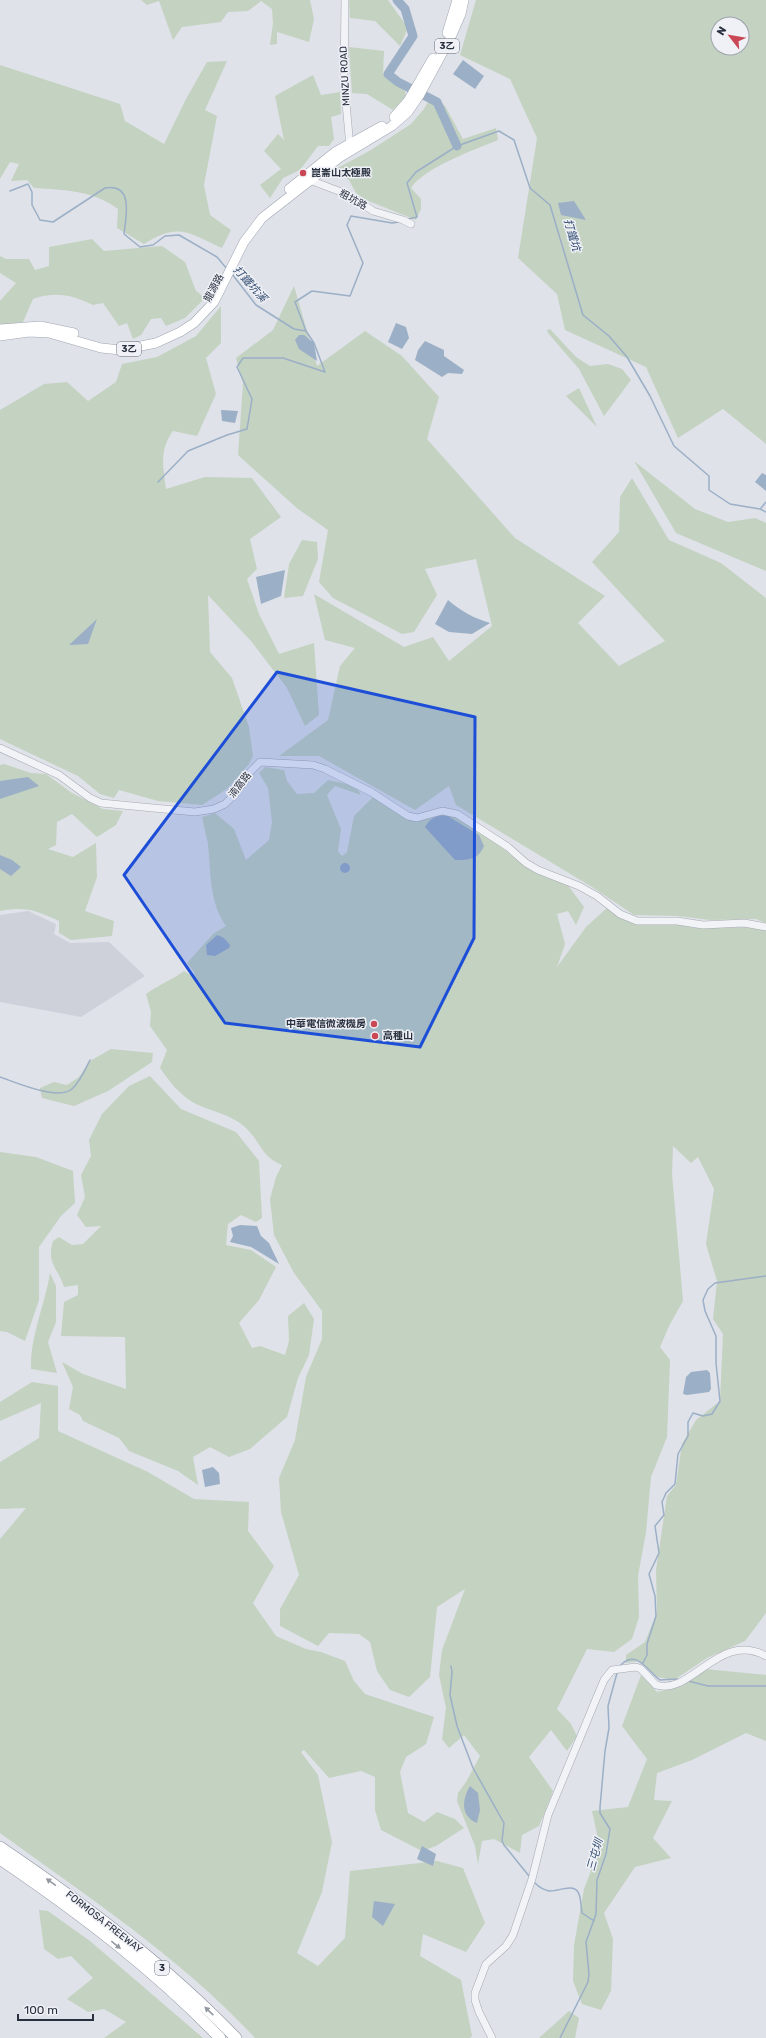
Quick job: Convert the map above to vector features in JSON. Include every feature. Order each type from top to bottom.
[{"type":"highway","name":"FORMOSA FREEWAY","points":[[0,1847],[78,1909],[161,1982],[220,2038]]},
{"type":"highway","name":"FORMOSA FREEWAY","points":[[0,1859],[78,1909],[121,1934],[176,1980],[236,2038]]},
{"type":"main road","name":"3乙","points":[[418,91],[449,29],[457,0]]},
{"type":"main road","name":"3乙","points":[[0,336],[39,332],[111,349],[127,350],[144,347],[169,338],[194,323],[214,302],[227,269],[244,242],[262,218],[307,179],[330,156],[350,147],[398,115],[418,91],[457,25],[464,0]]},
{"type":"main road","name":"龍源路","points":[[0,329],[40,326],[61,329],[111,344],[142,341],[166,333],[190,319],[209,299],[227,269]]},
{"type":"street","name":"MINZU ROAD","points":[[345,0],[344,82],[350,147]]},
{"type":"street","name":"粗坑路","points":[[307,179],[349,195],[373,211],[411,224]]},
{"type":"street","name":"湳窩路","points":[[0,748],[59,775],[90,798],[101,803],[195,812],[214,809],[225,804],[235,794],[260,762],[313,765],[325,769],[371,792],[408,816],[417,818],[442,811],[448,811],[456,814],[497,840],[538,870],[579,886],[597,896],[620,914],[637,921],[677,921],[703,925],[744,923],[766,927]]},
{"type":"street","points":[[492,2038],[475,2000],[480,1979],[486,1964],[506,1946],[513,1935],[532,1878],[548,1815],[608,1673],[615,1669],[636,1667],[641,1669],[656,1685],[672,1687],[679,1684],[703,1666],[739,1649],[757,1651],[766,1656]]},
{"type":"highlighted area","points":[[277,672],[475,717],[474,938],[420,1047],[225,1023],[124,875]]},
{"type":"shaded area","points":[[28,911],[56,924],[54,934],[70,943],[109,942],[145,976],[81,1017],[0,1002],[0,915]]},
{"type":"green space","points":[[141,0],[310,0],[314,19],[309,42],[277,32],[277,44],[270,45],[273,23],[272,9],[261,1],[248,11],[228,12],[221,22],[182,27],[173,40],[159,1],[147,5]]},
{"type":"green space","points":[[349,0],[388,0],[408,28],[400,46],[375,21],[350,18]]},
{"type":"green space","points":[[476,0],[766,0],[766,444],[723,409],[678,438],[646,367],[565,330],[557,294],[518,258],[537,138],[510,79],[460,55]]},
{"type":"green space","points":[[349,47],[384,51],[383,75],[405,91],[406,96],[393,110],[367,94],[352,93]]},
{"type":"green space","points":[[227,61],[205,110],[217,116],[204,185],[210,215],[231,230],[222,248],[192,234],[183,232],[166,233],[144,244],[117,228],[118,209],[99,198],[78,192],[34,188],[27,180],[11,181],[19,164],[10,162],[0,179],[0,65],[120,104],[125,121],[164,144],[186,99],[207,62]]},
{"type":"green space","points":[[313,75],[321,95],[340,92],[341,114],[331,117],[334,139],[329,146],[318,146],[300,170],[283,178],[270,198],[260,185],[281,169],[264,151],[278,134],[284,140],[275,96]]},
{"type":"green space","points":[[432,95],[445,106],[463,139],[496,128],[498,140],[438,166],[418,180],[411,188],[421,199],[421,209],[416,220],[366,200],[356,193],[349,180],[334,170],[371,150],[411,124],[424,109]]},
{"type":"green space","points":[[92,239],[104,251],[162,246],[185,262],[196,291],[205,298],[185,318],[166,326],[161,318],[151,319],[141,335],[133,339],[127,323],[119,326],[103,303],[93,305],[64,295],[49,295],[33,299],[23,322],[0,325],[0,301],[16,283],[0,273],[0,256],[6,259],[29,259],[35,270],[49,266],[49,247]]},
{"type":"green space","points":[[294,286],[317,366],[365,331],[402,356],[439,397],[427,439],[515,538],[605,596],[578,623],[619,666],[665,641],[592,562],[619,532],[620,497],[632,478],[669,540],[721,563],[766,598],[766,923],[756,919],[710,920],[678,916],[634,915],[592,887],[456,805],[449,786],[415,810],[319,756],[279,756],[328,720],[340,666],[355,648],[325,640],[314,594],[404,647],[433,637],[449,661],[492,626],[476,559],[425,569],[437,595],[414,632],[402,634],[333,598],[319,582],[328,530],[298,509],[238,455],[243,383],[236,358],[273,330]]},
{"type":"green space","points":[[221,306],[221,343],[206,358],[216,394],[197,436],[173,431],[169,438],[163,459],[166,489],[205,477],[252,478],[281,517],[250,539],[257,569],[247,579],[259,614],[279,654],[314,643],[319,715],[305,726],[287,688],[251,641],[208,595],[210,652],[232,678],[249,727],[253,756],[249,764],[227,789],[202,805],[158,801],[119,790],[114,798],[100,794],[78,776],[0,739],[0,410],[44,384],[67,382],[88,401],[116,382],[122,364],[157,357],[196,336]]},
{"type":"green space","points":[[550,329],[576,357],[590,366],[608,364],[622,369],[631,380],[604,416],[579,369],[548,333],[547,330]]},
{"type":"green space","points":[[579,388],[597,427],[566,396]]},
{"type":"green space","points":[[634,461],[695,509],[728,522],[755,518],[766,523],[766,571],[676,533]]},
{"type":"green space","points":[[302,540],[317,542],[318,559],[303,596],[284,598],[289,564]]},
{"type":"green space","points":[[4,764],[31,773],[46,774],[72,793],[103,809],[123,811],[116,825],[97,837],[72,814],[57,822],[56,845],[48,849],[73,857],[96,843],[97,877],[85,911],[114,921],[112,936],[71,940],[59,933],[59,921],[31,910],[17,909],[0,911],[0,765]]},
{"type":"green space","points":[[265,767],[284,770],[287,781],[297,794],[314,793],[328,780],[356,786],[361,795],[335,786],[327,795],[341,829],[338,851],[342,856],[347,852],[354,816],[373,797],[398,814],[419,821],[445,813],[455,816],[494,841],[523,865],[567,884],[584,907],[576,925],[568,911],[557,914],[565,944],[557,967],[586,927],[608,907],[635,923],[673,923],[694,928],[758,927],[766,930],[766,1613],[745,1641],[707,1658],[674,1680],[657,1677],[639,1661],[626,1663],[626,1655],[645,1642],[657,1612],[656,1570],[667,1496],[676,1485],[682,1444],[696,1420],[720,1401],[723,1334],[713,1319],[717,1281],[706,1244],[714,1189],[698,1157],[691,1163],[673,1146],[672,1174],[683,1301],[669,1326],[660,1347],[670,1360],[667,1437],[651,1477],[646,1532],[638,1576],[639,1617],[632,1639],[614,1652],[587,1649],[557,1709],[571,1724],[577,1736],[567,1751],[551,1730],[529,1757],[553,1791],[539,1826],[522,1835],[520,1853],[494,1839],[482,1841],[478,1864],[475,1846],[457,1801],[458,1793],[466,1782],[480,1756],[464,1735],[449,1748],[442,1739],[446,1708],[439,1675],[442,1650],[465,1589],[437,1607],[430,1677],[409,1697],[390,1690],[377,1671],[370,1642],[359,1634],[329,1633],[318,1646],[280,1626],[280,1609],[299,1575],[281,1512],[279,1478],[295,1440],[306,1377],[322,1339],[322,1311],[294,1273],[274,1235],[270,1199],[276,1177],[282,1165],[265,1153],[252,1134],[241,1124],[235,1120],[194,1103],[175,1087],[160,1068],[167,1050],[150,1026],[151,1012],[146,994],[184,971],[195,978],[194,972],[187,963],[213,934],[226,926],[216,907],[212,887],[208,844],[202,817],[215,813],[234,829],[246,860],[269,840],[272,822],[268,788],[259,773]]},
{"type":"green space","points":[[111,1049],[153,1053],[152,1062],[108,1091],[74,1106],[42,1098],[40,1088],[54,1082],[67,1085],[79,1077],[90,1061]]},
{"type":"green space","points":[[150,1076],[181,1109],[236,1132],[259,1161],[262,1218],[256,1222],[241,1215],[228,1224],[226,1245],[251,1250],[276,1267],[259,1300],[239,1323],[252,1348],[260,1346],[285,1355],[289,1341],[288,1316],[304,1303],[314,1319],[309,1355],[298,1378],[287,1417],[250,1449],[229,1457],[210,1447],[193,1457],[198,1485],[178,1471],[129,1451],[119,1438],[83,1421],[80,1415],[69,1409],[73,1387],[62,1362],[83,1374],[126,1389],[125,1337],[61,1336],[64,1302],[78,1295],[78,1285],[64,1287],[52,1260],[51,1249],[53,1241],[59,1237],[72,1245],[83,1244],[101,1226],[86,1227],[77,1215],[85,1197],[81,1175],[91,1156],[89,1140],[102,1114],[129,1086]]},
{"type":"green space","points":[[0,1152],[36,1157],[73,1171],[75,1203],[61,1216],[39,1247],[39,1300],[25,1341],[7,1332],[0,1331]]},
{"type":"green space","points":[[50,1273],[56,1286],[56,1322],[48,1342],[57,1373],[31,1369],[31,1357],[35,1333]]},
{"type":"green space","points":[[32,1382],[58,1386],[58,1431],[148,1472],[194,1499],[249,1502],[248,1531],[274,1566],[253,1603],[276,1636],[306,1649],[321,1652],[345,1661],[354,1681],[365,1694],[434,1717],[426,1744],[406,1757],[400,1772],[408,1813],[424,1822],[437,1812],[455,1819],[464,1828],[436,1846],[422,1851],[381,1830],[375,1810],[375,1777],[361,1771],[329,1778],[304,1750],[301,1752],[318,1775],[332,1842],[322,1892],[297,1953],[318,1966],[345,1938],[350,1871],[437,1861],[463,1868],[485,1923],[466,1952],[423,1934],[420,1956],[461,1980],[472,2036],[470,2038],[255,2038],[196,1981],[165,1955],[100,1905],[0,1833],[0,1539],[26,1508],[0,1509],[0,1462],[39,1438],[41,1403],[0,1421],[0,1402]]},
{"type":"green space","points":[[705,1669],[766,1675],[766,1741],[746,1733],[692,1760],[657,1773],[654,1800],[672,1801],[653,1838],[671,1858],[635,1867],[604,1913],[613,1939],[611,1991],[601,2010],[582,2004],[573,1981],[574,1945],[584,1889],[600,1847],[592,1811],[628,1807],[647,1759],[622,1726],[641,1675],[657,1692],[682,1686]]},
{"type":"green space","points":[[39,1910],[48,1911],[90,1941],[203,2038],[104,2038],[126,2022],[104,2009],[88,2012],[67,1999],[93,1978],[71,1956],[58,1959],[44,1949]]},
{"type":"green space","points":[[569,2011],[579,2018],[575,2038],[539,2038]]},
{"type":"water","points":[[463,60],[484,76],[475,89],[453,74]]},
{"type":"water","points":[[574,201],[586,220],[561,215],[558,203]]},
{"type":"water","points":[[396,323],[406,327],[409,338],[402,349],[388,342]]},
{"type":"water","points":[[299,335],[304,335],[314,343],[317,361],[299,349],[295,340]]},
{"type":"water","points":[[425,341],[444,350],[444,356],[464,370],[462,374],[448,373],[442,377],[415,360],[418,350]]},
{"type":"water","points":[[221,410],[238,411],[235,423],[222,421]]},
{"type":"water","points":[[762,473],[766,475],[766,491],[755,482]]},
{"type":"water","points":[[285,570],[281,596],[261,604],[256,577]]},
{"type":"water","points":[[448,600],[468,614],[490,623],[472,634],[449,632],[435,624]]},
{"type":"water","points":[[97,619],[88,644],[69,645]]},
{"type":"water","points":[[28,777],[39,786],[0,799],[0,781]]},
{"type":"water","points":[[446,815],[479,835],[484,846],[482,851],[476,857],[455,860],[425,827],[429,821],[434,818]]},
{"type":"water","points":[[0,855],[12,860],[21,867],[11,876],[0,869]]},
{"type":"water","points":[[343,863],[347,863],[349,864],[349,872],[343,873],[340,870],[340,866]]},
{"type":"water","points":[[217,935],[224,938],[230,945],[229,948],[215,956],[207,955],[206,945]]},
{"type":"water","points":[[240,1225],[257,1226],[261,1236],[269,1243],[279,1264],[251,1247],[230,1242],[233,1236],[231,1228]]},
{"type":"water","points":[[707,1370],[710,1373],[711,1389],[709,1392],[687,1395],[683,1394],[686,1377],[691,1372]]},
{"type":"water","points":[[213,1467],[219,1473],[220,1484],[205,1487],[202,1470]]},
{"type":"water","points":[[470,1786],[478,1793],[480,1810],[477,1823],[471,1820],[465,1812],[464,1807],[465,1796]]},
{"type":"water","points":[[422,1846],[436,1854],[433,1866],[417,1859]]},
{"type":"water","points":[[374,1901],[395,1904],[383,1926],[372,1917]]},
{"type":"waterway","name":"打鐵坑","points":[[397,0],[405,9],[413,36],[388,74],[398,82],[437,102],[457,146]]},
{"type":"waterway","name":"打鐵坑","points":[[408,219],[417,217],[407,183],[416,172],[457,146],[499,131],[514,140],[530,188],[550,205],[583,315],[609,336],[627,357],[650,396],[674,446],[709,476],[709,490],[730,504],[760,509],[766,512]]},
{"type":"waterway","name":"打鐵坑溪","points":[[10,191],[28,184],[32,192],[32,205],[40,220],[53,222],[105,188],[114,188],[120,191],[126,202],[127,210],[124,234],[140,247],[153,245],[165,236],[179,235],[217,257],[227,269]]},
{"type":"waterway","name":"打鐵坑溪","points":[[232,274],[256,305],[294,329],[306,331],[295,302],[312,291],[350,296],[363,263],[347,225],[351,216],[392,223],[399,222]]},
{"type":"waterway","points":[[158,482],[188,451],[227,435],[247,429],[252,399],[237,367],[243,358],[283,358],[325,372],[314,343],[306,331]]},
{"type":"waterway","points":[[761,508],[766,502]]},
{"type":"waterway","points":[[0,1077],[47,1092],[66,1092],[72,1089],[77,1083],[90,1060]]},
{"type":"waterway","points":[[643,1663],[647,1655],[647,1644],[656,1616],[655,1596],[649,1574],[659,1553],[655,1526],[664,1515],[662,1502],[666,1493],[675,1484],[678,1454],[688,1436],[688,1422],[693,1413],[703,1416],[712,1414],[720,1401],[716,1363],[716,1336],[705,1311],[703,1300],[708,1289],[715,1283],[766,1276]]},
{"type":"waterway","name":"三屯圳","points":[[620,1666],[631,1659],[637,1660],[647,1667],[660,1680],[677,1679]]},
{"type":"waterway","points":[[451,1666],[452,1672],[450,1695],[457,1726],[473,1768],[504,1823],[502,1841],[529,1876]]},
{"type":"waterway","name":"三屯圳","points":[[560,2038],[588,1982],[589,1974],[586,1942],[596,1914],[597,1880],[606,1854],[610,1829],[600,1813],[600,1807],[605,1751],[609,1728],[608,1706],[617,1673]]},
{"type":"waterway","name":"三屯圳","points":[[688,1681],[708,1686],[766,1686]]},
{"type":"waterway","points":[[535,1883],[549,1891],[566,1888],[577,1890],[580,1896],[582,1913],[594,1921]]},
{"type":"place","name":"崑崙山太極殿","points":[[303,173]]},
{"type":"place","name":"中華電信微波機房","points":[[374,1024]]},
{"type":"place","name":"高種山","points":[[375,1036]]}]
